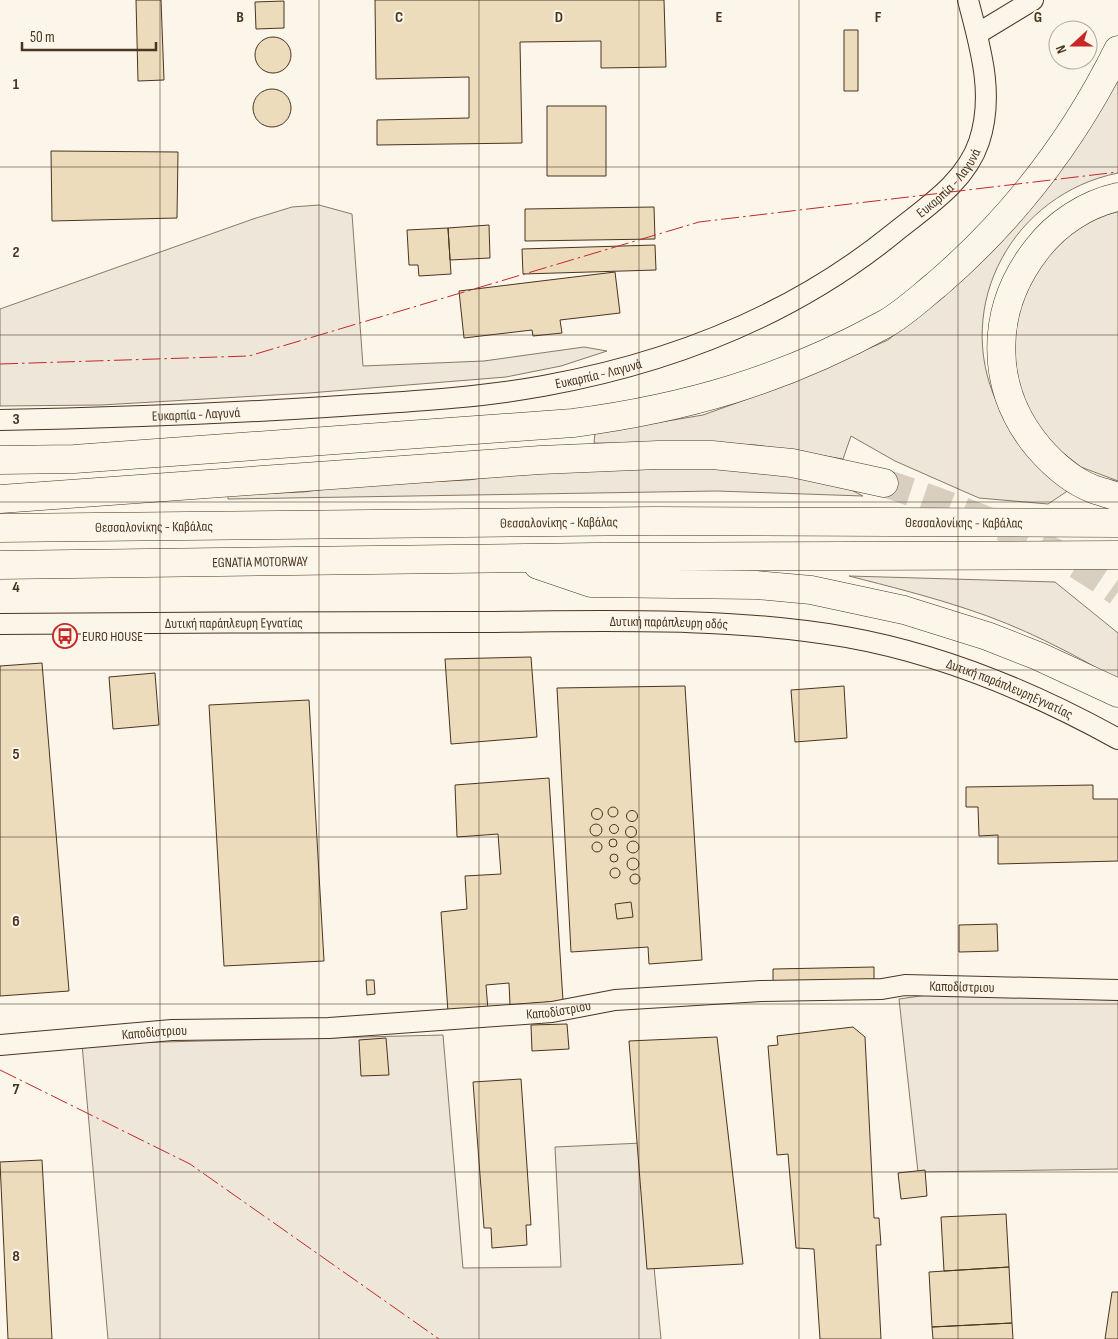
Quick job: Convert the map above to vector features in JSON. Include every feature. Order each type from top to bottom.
[{"type":"highway","points":[[0,460],[84,458],[573,423],[635,415],[767,380],[809,362],[886,323],[920,298],[972,252],[1011,211],[1061,148],[1087,111],[1118,50]]},
{"type":"highway","points":[[1118,197],[1085,209],[1063,223],[1028,260],[1014,286],[1005,314],[1000,341],[1001,364],[1006,391],[1016,414],[1031,438],[1049,459],[1068,474],[1092,489],[1118,497]]},
{"type":"highway","points":[[0,499],[540,460],[658,454],[712,455],[775,461],[884,483]]},
{"type":"highway","name":"Θεσσαλονίκης - Καβάλας","points":[[0,528],[654,521],[1118,523]]},
{"type":"highway","points":[[520,559],[1118,555]]},
{"type":"highway","points":[[520,559],[591,583],[756,585],[812,590],[904,610],[987,636],[1038,656],[1118,694]]},
{"type":"highway","name":"EGNATIA MOTORWAY","points":[[0,565],[520,559]]},
{"type":"street","name":"Ευκαρπία - Λαγυνά","points":[[0,420],[183,416],[466,397],[544,386],[606,372],[674,353],[727,334],[762,317],[846,269],[926,207],[963,173],[979,142],[986,110],[986,82],[977,34],[968,0]]},
{"type":"street","points":[[977,34],[1033,0]]},
{"type":"street","name":"Δυτική παράπλευρη Εγνατίας","points":[[0,624],[439,622]]},
{"type":"street","name":"Δυτική παράπλευρη οδός","points":[[439,622],[669,623],[767,628],[848,638],[896,648]]},
{"type":"street","name":"Δυτική παράπλευρηΕγνατίας","points":[[896,648],[951,664],[1015,688],[1067,711],[1118,739]]},
{"type":"street","name":"Καποδίστριου","points":[[0,1045],[172,1030],[329,1028],[552,1012],[615,1000],[761,990],[882,988],[905,984],[1118,990]]},
{"type":"shaded area","points":[[1118,77],[1118,173],[1081,185],[1049,204],[1022,229],[1002,259],[988,292],[982,328],[985,366],[1003,415],[1029,448],[1069,490],[1048,504],[979,498],[895,461],[851,436],[843,459],[756,445],[594,443],[595,433],[703,415],[781,387],[888,340],[973,270]]},
{"type":"shaded area","points":[[319,205],[352,214],[363,366],[484,361],[584,347],[607,351],[561,366],[506,377],[309,393],[101,405],[0,406],[0,309],[253,219],[292,207]]},
{"type":"shaded area","points":[[1118,207],[1118,481],[1081,467],[1049,442],[1017,393],[1009,335],[1034,265],[1092,215]]},
{"type":"shaded area","points":[[706,465],[828,478],[863,496],[716,491],[228,499],[228,495],[303,492],[356,485],[468,480],[539,470]]},
{"type":"shaded area","points":[[849,576],[1055,582],[1118,633],[1118,680],[1082,659],[1006,623],[923,595]]},
{"type":"shaded area","points":[[927,995],[1118,1000],[1118,1169],[918,1172],[899,999]]},
{"type":"shaded area","points":[[443,1035],[463,1268],[561,1267],[555,1147],[642,1143],[661,1339],[108,1339],[82,1044]]},
{"type":"building","points":[[136,0],[161,0],[164,80],[138,81]]},
{"type":"building","points":[[375,0],[664,0],[666,67],[601,68],[601,41],[520,42],[522,143],[377,145],[377,120],[469,118],[469,77],[376,79]]},
{"type":"building","points":[[284,1],[284,28],[256,29],[255,2]]},
{"type":"building","points":[[844,30],[858,30],[858,91],[844,91]]},
{"type":"building","points":[[273,37],[285,43],[291,55],[285,67],[273,73],[261,67],[255,55],[261,43]]},
{"type":"building","points":[[272,89],[286,94],[291,108],[286,122],[272,127],[258,122],[253,108],[258,94]]},
{"type":"building","points":[[547,106],[606,106],[606,176],[547,176]]},
{"type":"building","points":[[51,151],[178,152],[177,218],[52,221]]},
{"type":"building","points":[[654,207],[655,239],[525,241],[525,209]]},
{"type":"building","points":[[489,225],[490,258],[450,260],[448,228]]},
{"type":"building","points":[[448,228],[451,274],[419,276],[418,265],[409,265],[407,230]]},
{"type":"building","points":[[655,245],[656,270],[523,274],[522,249]]},
{"type":"building","points":[[615,272],[620,313],[560,320],[562,333],[533,336],[532,330],[464,338],[459,291]]},
{"type":"building","points":[[531,657],[537,737],[451,744],[445,659]]},
{"type":"building","points":[[42,663],[69,991],[0,996],[0,666]]},
{"type":"building","points":[[155,673],[159,725],[113,729],[109,677]]},
{"type":"building","points":[[685,686],[702,960],[649,964],[648,947],[571,952],[557,688]]},
{"type":"building","points":[[844,686],[847,738],[795,742],[791,690]]},
{"type":"building","points":[[309,700],[324,961],[224,966],[209,705]]},
{"type":"building","points":[[549,778],[563,1001],[510,1005],[509,983],[486,985],[488,1010],[448,1012],[441,912],[467,909],[465,876],[501,874],[498,834],[457,837],[455,785]]},
{"type":"building","points":[[1093,785],[1093,799],[1118,799],[1118,861],[998,864],[998,835],[979,836],[978,807],[966,807],[966,787]]},
{"type":"building","points":[[613,807],[618,812],[613,817],[608,812]]},
{"type":"building","points":[[597,808],[603,814],[597,820],[591,814]]},
{"type":"building","points":[[632,810],[638,816],[632,822],[626,816]]},
{"type":"building","points":[[596,824],[602,830],[596,836],[590,830]]},
{"type":"building","points":[[614,825],[618,829],[614,833],[610,829]]},
{"type":"building","points":[[631,826],[637,832],[631,838],[625,832]]},
{"type":"building","points":[[613,839],[617,843],[613,847],[609,843]]},
{"type":"building","points":[[633,841],[639,847],[633,853],[627,847]]},
{"type":"building","points":[[595,842],[599,842],[602,847],[601,851],[595,852],[592,849],[592,845]]},
{"type":"building","points":[[614,854],[618,858],[614,862],[610,858]]},
{"type":"building","points":[[633,858],[639,864],[633,870],[627,864]]},
{"type":"building","points":[[615,868],[620,873],[615,878],[610,873]]},
{"type":"building","points":[[635,874],[640,879],[635,884],[630,879]]},
{"type":"building","points":[[631,902],[633,917],[617,919],[615,904]]},
{"type":"building","points":[[997,924],[998,951],[959,952],[959,925]]},
{"type":"building","points":[[874,967],[874,984],[773,986],[773,969]]},
{"type":"building","points":[[366,980],[374,980],[375,994],[367,995]]},
{"type":"building","points":[[567,1024],[569,1049],[532,1051],[531,1025]]},
{"type":"building","points":[[853,1027],[865,1037],[874,1218],[879,1218],[881,1245],[876,1245],[881,1339],[820,1339],[814,1249],[796,1248],[788,1154],[777,1155],[768,1046],[778,1045],[777,1036]]},
{"type":"building","points":[[717,1037],[743,1264],[647,1269],[629,1041]]},
{"type":"building","points":[[386,1038],[389,1075],[361,1076],[359,1040]]},
{"type":"building","points":[[521,1079],[531,1225],[526,1225],[527,1245],[492,1248],[491,1228],[484,1228],[473,1082]]},
{"type":"building","points":[[42,1160],[52,1339],[8,1339],[0,1162]]},
{"type":"building","points":[[925,1170],[927,1196],[901,1199],[898,1173]]},
{"type":"building","points":[[1006,1214],[1009,1267],[944,1271],[941,1217]]},
{"type":"building","points":[[1009,1267],[1012,1323],[932,1327],[929,1272]]},
{"type":"building","points":[[1112,1292],[1118,1292],[1118,1339],[1105,1339]]},
{"type":"building","points":[[1012,1323],[1013,1339],[933,1339],[932,1327]]},
{"type":"tunnel","points":[[884,483],[945,504],[1005,528],[1063,557],[1118,592]]},
{"type":"power","points":[[0,364],[249,356],[699,222],[1118,172]]},
{"type":"power","points":[[0,1070],[190,1164],[439,1339]]},
{"type":"place","name":"EURO HOUSE","points":[[65,636]]}]
